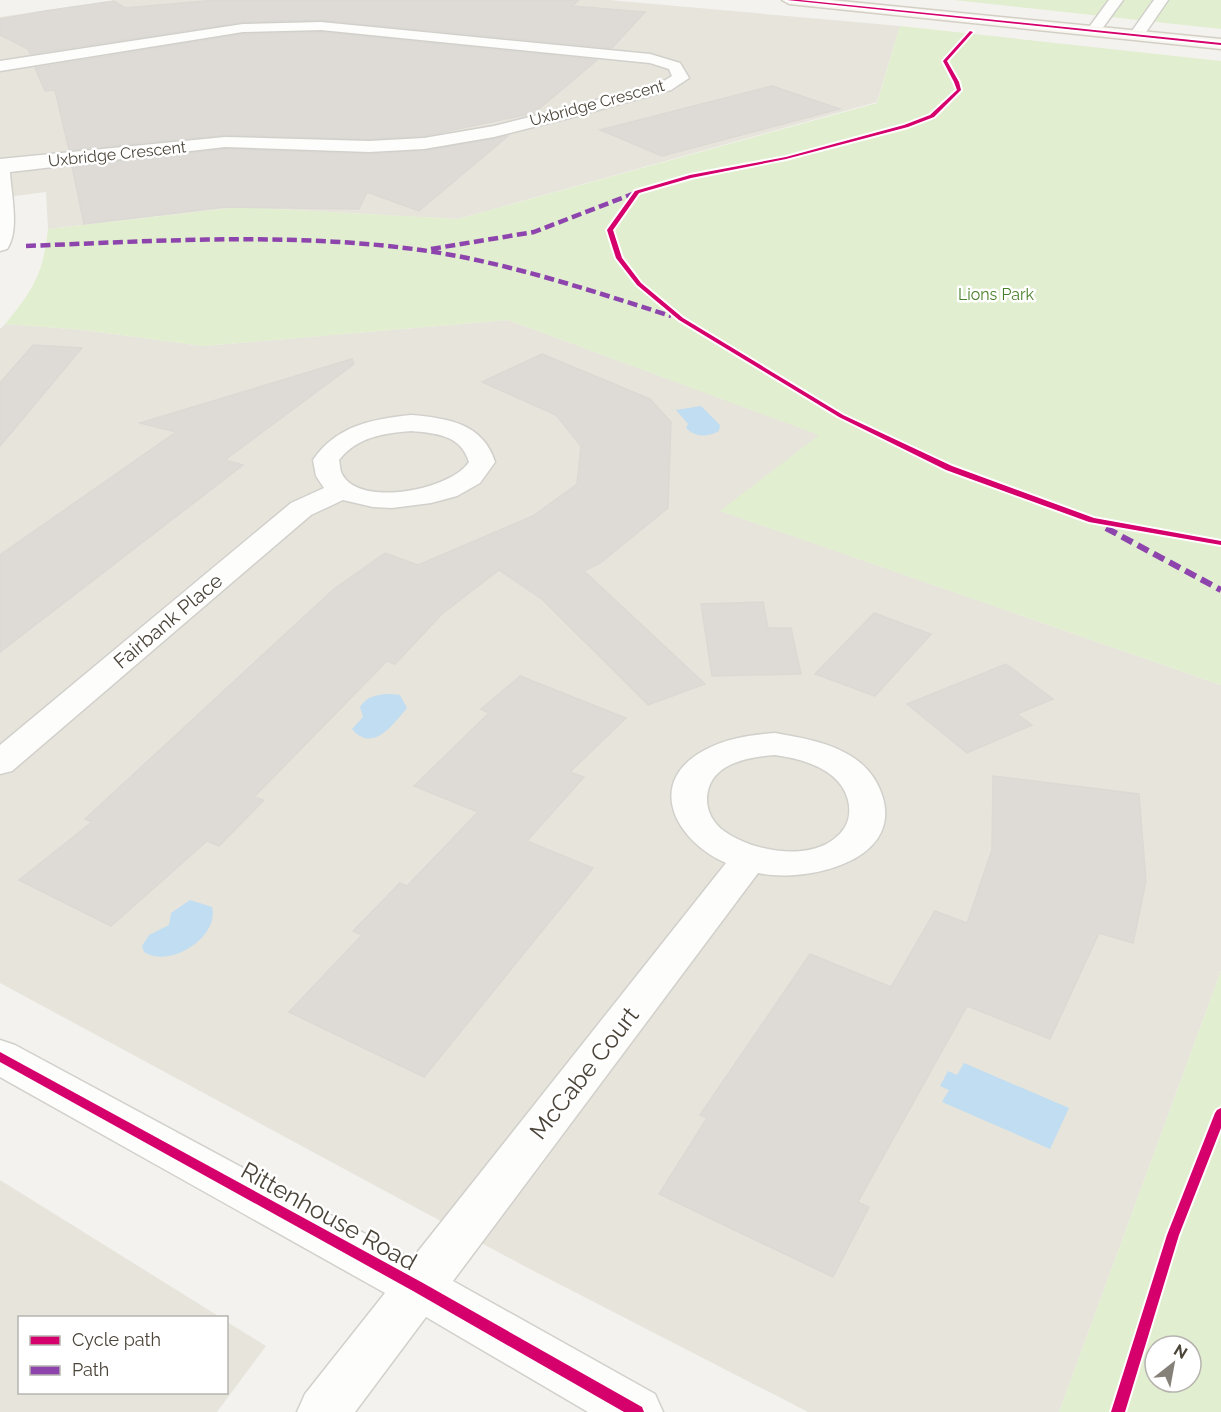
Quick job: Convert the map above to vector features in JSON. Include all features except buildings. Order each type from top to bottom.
[{"type":"street","points":[[789,0],[1221,44]]},
{"type":"street","points":[[1094,30],[1116,0]]},
{"type":"street","points":[[1137,35],[1161,0]]},
{"type":"street","name":"Uxbridge Crescent","points":[[0,66],[243,27],[281,25],[321,26],[627,56],[664,61],[675,66],[681,74],[681,78],[665,87],[500,129],[435,142],[388,146],[262,141],[225,142],[0,166]]},
{"type":"street","points":[[0,166],[3,231],[0,245]]},
{"type":"street","points":[[411,423],[435,425],[470,437],[480,449],[482,462],[474,475],[459,486],[436,495],[383,500],[343,489],[330,478],[326,460],[343,440],[363,430],[411,423]]},
{"type":"street","name":"Fairbank Place","points":[[0,763],[301,508],[343,489]]},
{"type":"street","points":[[775,744],[805,748],[835,761],[855,777],[866,794],[868,815],[859,834],[840,850],[814,861],[782,864],[749,859],[709,840],[693,821],[687,790],[697,771],[719,754],[745,746],[775,744]]},
{"type":"street","name":"McCabe Court","points":[[323,1412],[749,859]]},
{"type":"street","name":"Rittenhouse Road","points":[[0,1057],[418,1287],[637,1412]]},
{"type":"shaded area","points":[[117,0],[609,0],[900,26],[877,102],[458,219],[240,207],[48,229],[46,192],[0,198],[0,17]]},
{"type":"shaded area","points":[[508,320],[820,435],[721,511],[1221,685],[1221,971],[1059,1412],[808,1412],[524,1266],[0,983],[0,329],[5,324],[84,330],[203,346]]},
{"type":"shaded area","points":[[0,1180],[218,1316],[18,1316],[18,1394],[228,1394],[228,1323],[266,1346],[217,1412],[0,1412]]},
{"type":"green space","points":[[954,0],[1221,0],[1221,29]]},
{"type":"green space","name":"Lions Park","points":[[900,26],[1221,61],[1221,685],[720,511],[819,435],[508,320],[203,346],[84,330],[5,324],[36,280],[48,229],[240,207],[458,219],[877,103]]},
{"type":"green space","points":[[1221,971],[1221,1412],[1059,1412]]},
{"type":"water","points":[[701,406],[720,425],[719,431],[706,435],[694,434],[686,428],[688,424],[676,410]]},
{"type":"water","points":[[377,695],[400,695],[407,708],[389,728],[375,738],[367,739],[352,729],[363,717],[360,707],[366,700]]},
{"type":"water","points":[[190,900],[212,907],[212,918],[201,939],[179,953],[166,956],[154,956],[144,952],[142,946],[149,935],[169,925],[171,913]]},
{"type":"water","points":[[964,1063],[1069,1108],[1050,1149],[942,1102],[949,1090],[940,1086],[948,1071],[957,1075]]},
{"type":"marked path","points":[[431,249],[534,232],[635,193]]},
{"type":"marked path","points":[[26,246],[224,240],[372,244],[453,255],[484,262],[547,278],[671,316]]},
{"type":"marked path","points":[[1106,528],[1221,590]]},
{"type":"cycle path","points":[[789,0],[1221,44]]},
{"type":"cycle path","points":[[971,32],[945,61],[959,90],[932,116],[906,126],[786,158],[690,177],[637,192],[610,230],[619,258],[639,284],[681,319],[841,416],[949,468],[1092,520],[1221,543]]},
{"type":"cycle path","points":[[0,1057],[418,1287],[637,1412]]},
{"type":"cycle path","points":[[1118,1412],[1173,1235],[1221,1113]]}]
